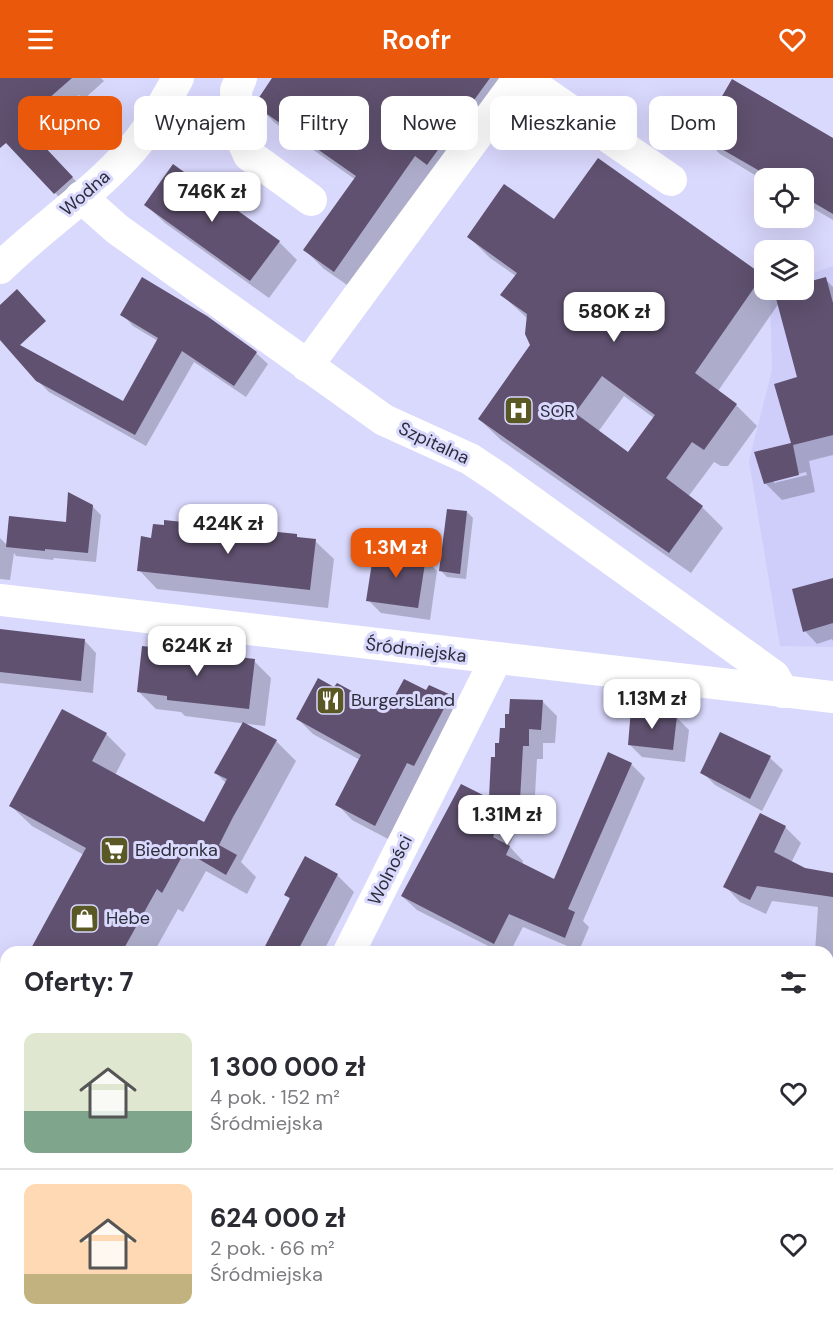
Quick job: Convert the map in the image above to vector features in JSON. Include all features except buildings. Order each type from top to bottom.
[{"type":"street","name":"Wodna","points":[[0,268],[33,236],[117,165],[140,139],[178,78]]},
{"type":"street","points":[[241,78],[236,90],[237,128],[249,155],[311,200]]},
{"type":"street","points":[[307,366],[521,78],[670,180]]},
{"type":"street","name":"Szpitalna","points":[[81,197],[117,229],[384,420],[478,464],[774,676],[783,692]]},
{"type":"street","name":"Śródmiejska","points":[[0,600],[833,698]]},
{"type":"street","name":"Wolności","points":[[352,946],[496,659]]},
{"type":"shaded area","points":[[833,266],[833,647],[780,646],[749,461],[772,370],[770,300],[814,300],[814,273]]},
{"type":"place","name":"SOR","points":[[519,411]]},
{"type":"place","name":"BurgersLand","points":[[330,700]]},
{"type":"place","name":"Biedronka","points":[[114,850]]},
{"type":"place","name":"Hebe","points":[[85,918]]}]
